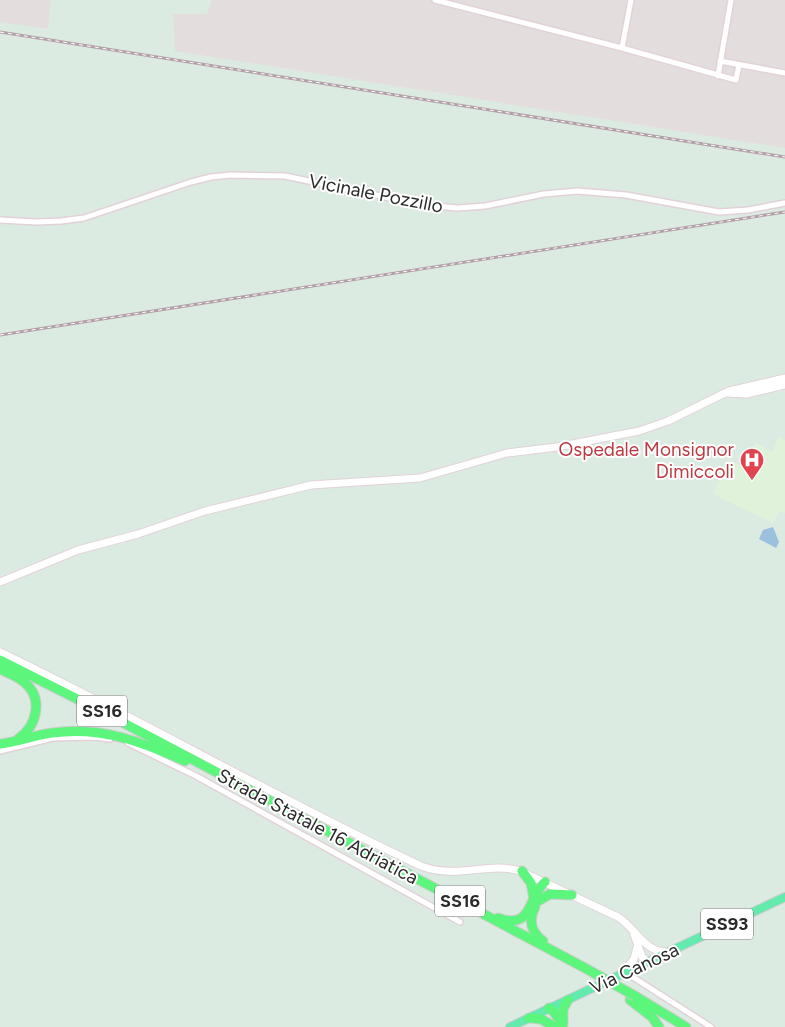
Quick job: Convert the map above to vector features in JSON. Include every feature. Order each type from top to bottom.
[{"type":"highway","name":"Strada Statale 16 Adriatica","points":[[0,660],[52,685],[686,1027]]},
{"type":"highway","name":"Strada Statale 16 Adriatica","points":[[0,668],[50,690],[448,895],[570,960],[582,970]]},
{"type":"highway","name":"SS16","points":[[0,668],[27,684],[33,693],[36,703],[35,717],[30,728],[14,742]]},
{"type":"highway","name":"SS16","points":[[0,744],[55,733],[97,732],[137,741],[186,761]]},
{"type":"highway","points":[[522,871],[531,884],[536,900],[550,894],[572,895]]},
{"type":"highway","name":"SS16","points":[[545,882],[540,886],[531,916],[532,926],[541,940],[570,960]]},
{"type":"highway","name":"SS16","points":[[448,895],[500,919],[507,920],[516,919],[524,915],[536,900]]},
{"type":"highway","name":"Strada Statale 16 Adriatica","points":[[633,998],[675,1027]]},
{"type":"highway","name":"SS16","points":[[633,998],[654,1018],[659,1027]]},
{"type":"highway","points":[[560,1026],[562,1010],[568,1000]]},
{"type":"highway","points":[[549,1008],[550,1017],[560,1026]]},
{"type":"highway","points":[[529,1018],[541,1019],[560,1026]]},
{"type":"main road","name":"Via Canosa","points":[[510,1027],[785,897]]},
{"type":"street","points":[[435,0],[622,48],[736,80],[739,65]]},
{"type":"street","points":[[622,48],[631,0]]},
{"type":"street","points":[[718,76],[730,0]]},
{"type":"street","points":[[720,61],[785,73]]},
{"type":"street","name":"Vicinale Pozzillo","points":[[0,220],[37,222],[84,218],[191,182],[230,175],[285,176],[423,205],[458,208],[485,206],[544,194],[576,191],[626,195],[719,212],[748,210],[785,203]]},
{"type":"street","points":[[0,582],[78,550],[138,534],[205,511],[311,485],[420,478],[506,453],[557,447],[639,431],[668,421],[726,393],[785,378]]},
{"type":"street","points":[[726,393],[734,395],[746,394],[785,385]]},
{"type":"street","points":[[0,652],[47,674],[223,767],[421,866],[448,872],[505,868],[522,871],[545,882],[618,917],[633,931],[640,944],[643,959],[648,962]]},
{"type":"street","points":[[0,751],[53,738],[68,737],[93,737],[128,743],[196,776],[460,922]]},
{"type":"street","points":[[640,944],[654,950],[668,952]]},
{"type":"street","points":[[640,944],[634,959],[622,974],[711,1027]]},
{"type":"shaded area","points":[[0,0],[51,0],[48,29],[0,22]]},
{"type":"shaded area","points":[[212,0],[785,0],[785,148],[175,51],[173,14],[207,14]]},
{"type":"shaded area","name":"Ospedale Monsignor Dimiccoli","points":[[779,437],[785,440],[785,513],[779,511],[773,523],[713,494],[728,460],[743,467],[756,443],[772,452]]},
{"type":"shaded area","points":[[773,527],[779,542],[776,548],[759,539],[763,530]]},
{"type":"railway","points":[[0,32],[785,157]]},
{"type":"railway","points":[[0,335],[785,212]]},
{"type":"place","name":"Ospedale Monsignor Dimiccoli","points":[[752,481]]}]
